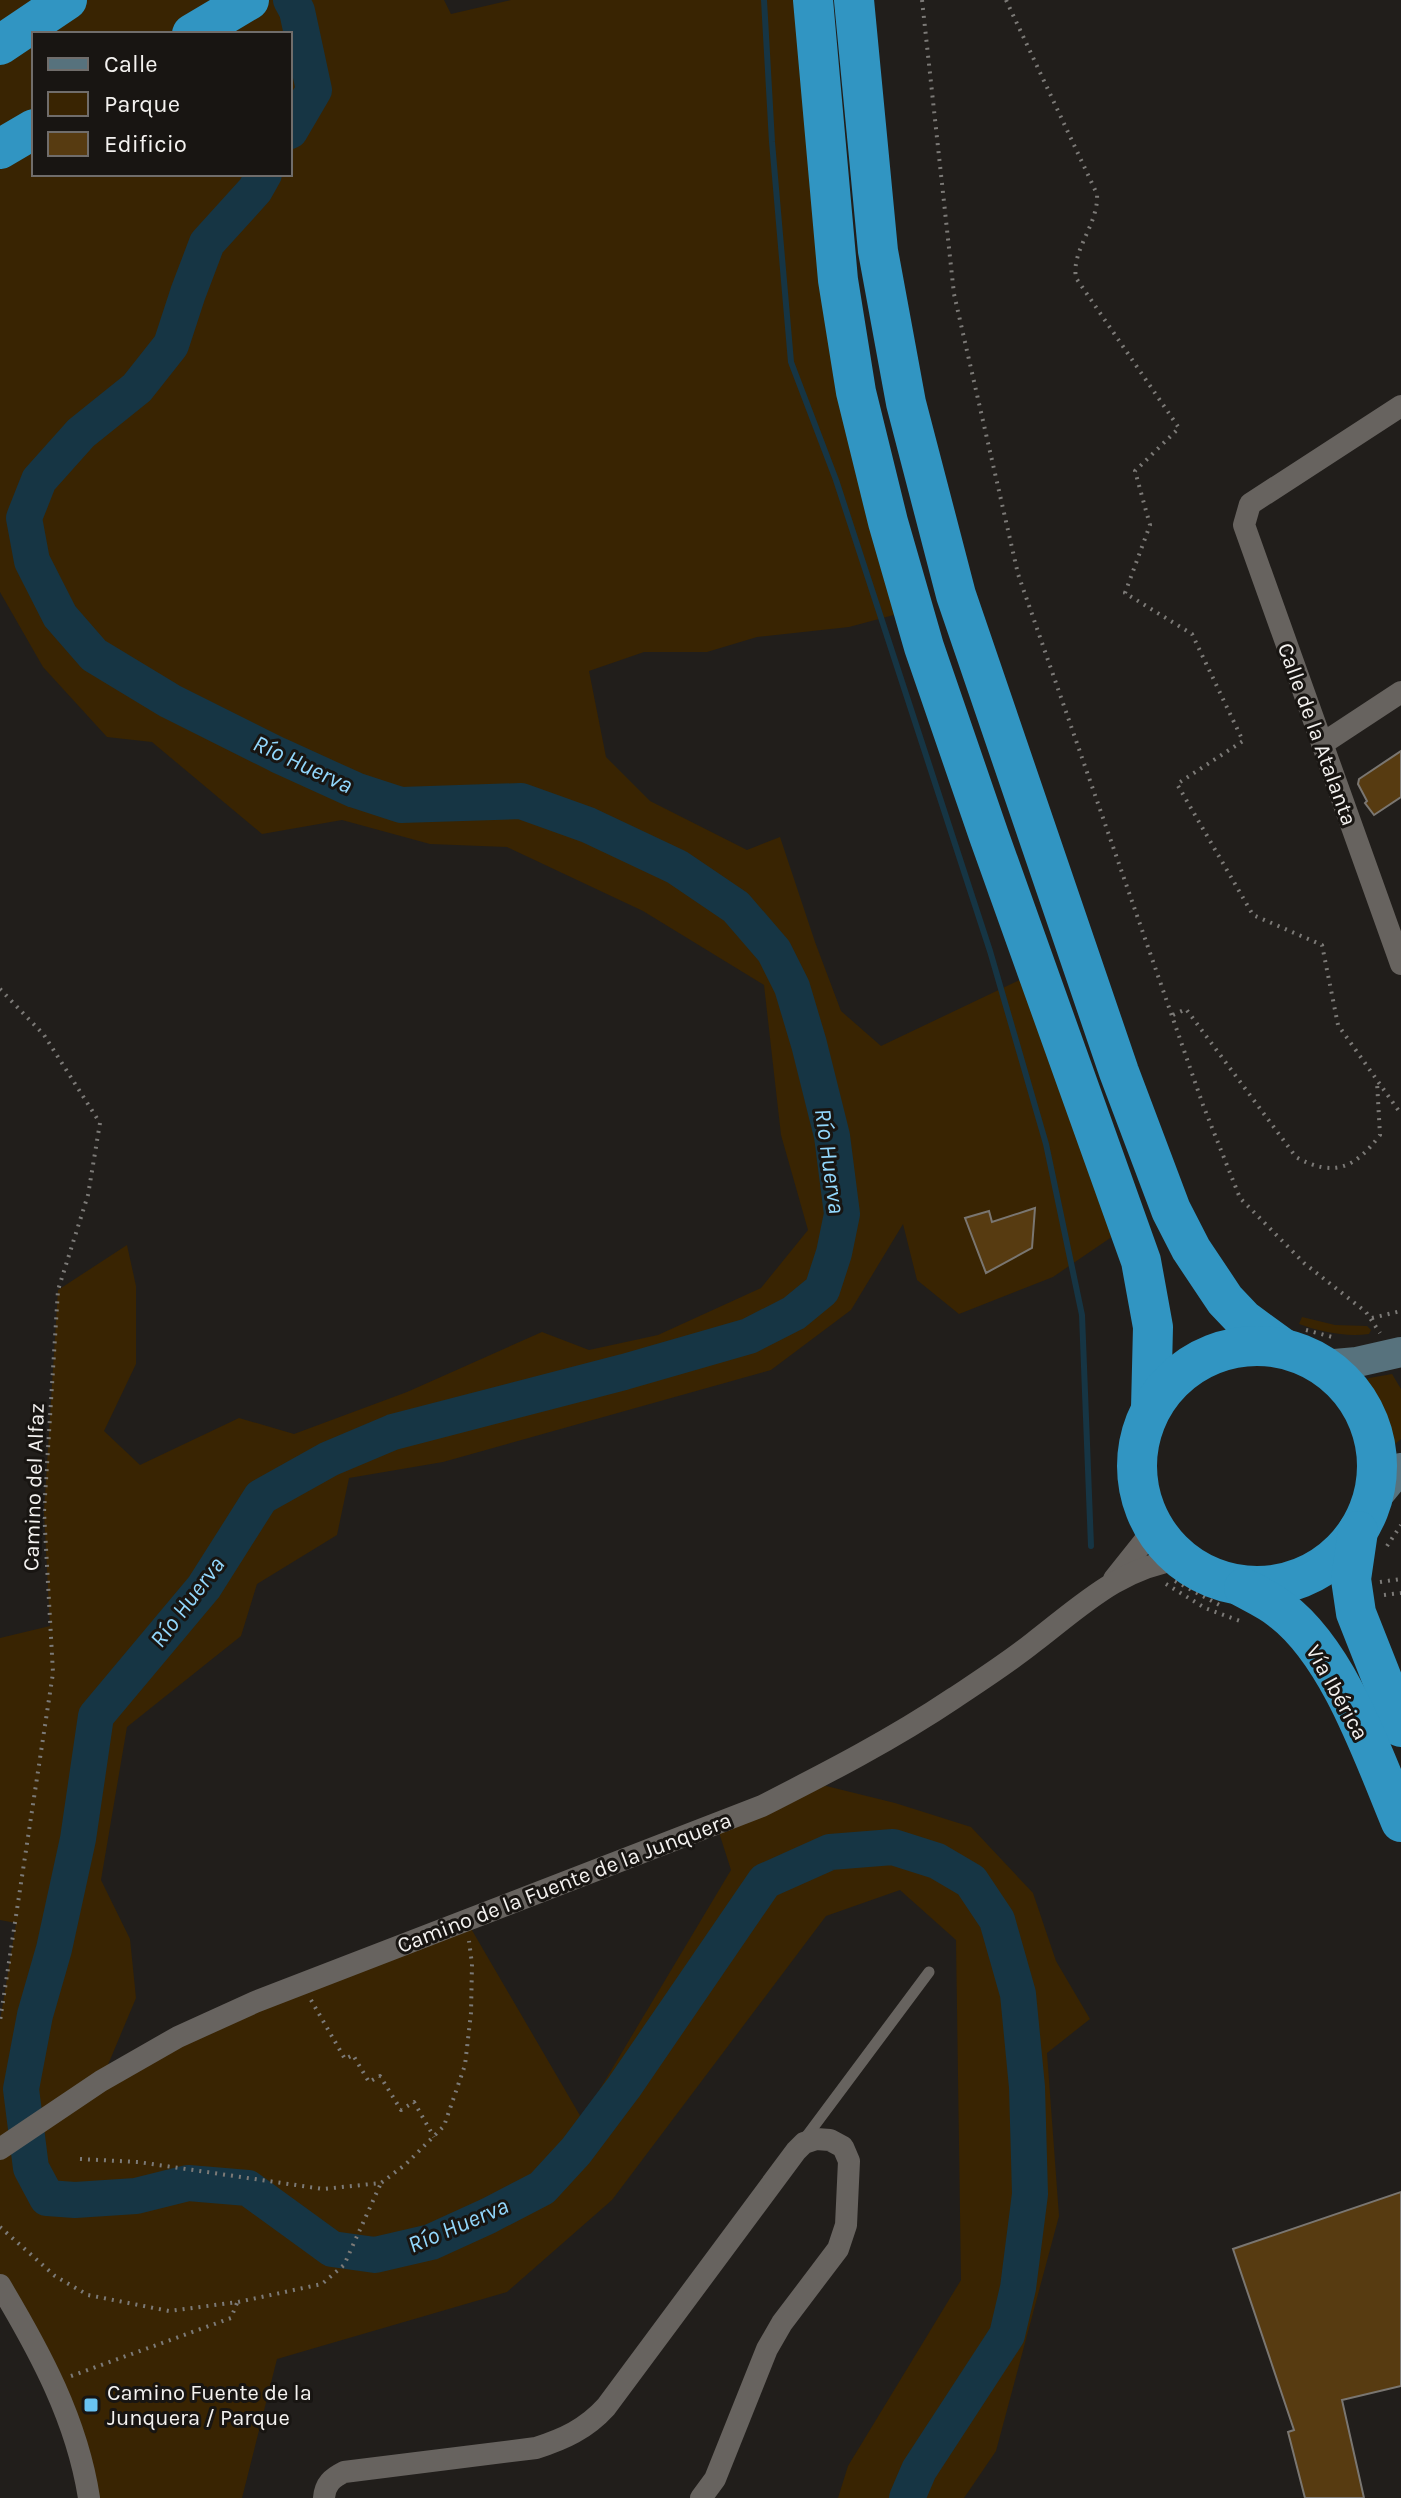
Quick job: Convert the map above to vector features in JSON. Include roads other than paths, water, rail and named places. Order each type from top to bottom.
[{"type":"highway","points":[[0,45],[67,0]]},
{"type":"highway","points":[[195,32],[249,0]]},
{"type":"highway","points":[[813,0],[838,280],[856,392],[888,522],[924,647],[1141,1261],[1153,1327],[1151,1408],[1137,1459],[1137,1477],[1146,1511],[1154,1529],[1182,1559],[1218,1580],[1244,1588],[1280,1585],[1303,1578],[1324,1566],[1380,1524],[1374,1488],[1376,1463],[1373,1439],[1332,1352],[1308,1356],[1292,1338],[1244,1320],[1225,1300],[1191,1249],[1171,1210],[1119,1072],[956,595],[906,403],[878,251],[854,0]]},
{"type":"highway","points":[[0,149],[32,130]]},
{"type":"highway","points":[[1151,1408],[1177,1375],[1201,1359],[1228,1349],[1292,1338]]},
{"type":"highway","name":"Vía Ibérica","points":[[1380,1524],[1351,1579],[1356,1613],[1401,1727]]},
{"type":"highway","name":"Vía Ibérica","points":[[1244,1588],[1283,1611],[1326,1660],[1356,1718],[1401,1822]]},
{"type":"main road","points":[[1332,1352],[1366,1361],[1391,1343]]},
{"type":"main road","points":[[1380,1524],[1401,1468]]},
{"type":"street","name":"Calle de la Atalanta","points":[[1401,406],[1250,504],[1244,525],[1401,964]]},
{"type":"street","points":[[1322,744],[1401,692]]},
{"type":"street","name":"Camino de la Fuente de la Junquera","points":[[1111,1583],[1154,1529]]},
{"type":"street","name":"Camino de la Fuente de la Junquera","points":[[0,2149],[101,2081],[178,2037],[255,2002],[762,1806],[810,1782],[950,1701],[1111,1583],[1145,1567],[1182,1559]]},
{"type":"street","points":[[324,2498],[325,2489],[333,2478],[344,2472],[536,2448],[557,2441],[592,2422],[796,2151],[804,2143],[816,2139],[830,2140],[843,2147],[849,2161],[846,2225],[838,2249],[782,2323],[767,2349],[715,2479],[701,2498]]},
{"type":"street","points":[[0,2285],[53,2383],[78,2447],[89,2498]]},
{"type":"lane","points":[[796,2151],[929,1972]]},
{"type":"waterway","name":"Río Huerva","points":[[291,0],[297,11],[314,90],[292,128]]},
{"type":"waterway","points":[[764,0],[772,142],[791,362],[836,480],[990,951],[1046,1144],[1082,1315],[1091,1546]]},
{"type":"waterway","name":"Río Huerva","points":[[263,176],[255,190],[207,243],[171,345],[137,388],[81,433],[39,480],[24,518],[32,561],[60,616],[94,655],[170,701],[355,790],[401,805],[521,801],[588,825],[677,867],[736,907],[774,951],[792,987],[832,1136],[842,1214],[822,1290],[794,1313],[749,1336],[393,1432],[329,1459],[261,1497],[204,1587],[96,1716],[78,1839],[54,1949],[35,2015],[21,2089],[31,2168],[47,2198],[75,2200],[136,2196],[188,2183],[248,2188],[332,2249],[375,2255],[431,2242],[542,2188],[576,2151],[624,2087],[765,1881],[830,1852],[893,1847],[937,1861],[971,1881],[997,1920],[1018,1994],[1027,2087],[1030,2194],[1018,2288],[1007,2335],[919,2470],[907,2498]]},
{"type":"place","name":"Camino Fuente de la Junquera / Parque","points":[[91,2405]]}]
